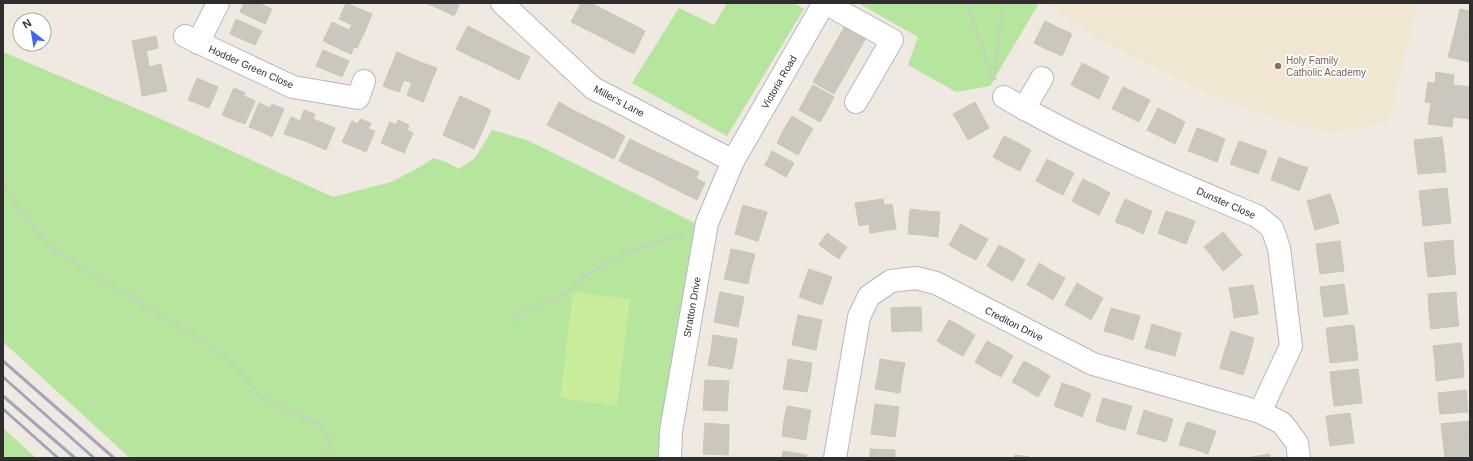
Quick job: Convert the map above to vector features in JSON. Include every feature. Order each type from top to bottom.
[{"type":"street","name":"Hodder Green Close","points":[[218,3],[192,40],[293,87],[358,98],[364,81]]},
{"type":"street","name":"Miller's Lane","points":[[502,3],[593,88],[733,161]]},
{"type":"street","name":"Victoria Road","points":[[733,161],[825,3]]},
{"type":"street","points":[[825,3],[892,40],[856,102]]},
{"type":"street","points":[[1024,109],[1042,78]]},
{"type":"street","name":"Dunster Close","points":[[1004,97],[1024,109],[1138,166],[1257,216],[1272,228],[1279,248],[1291,346],[1260,412]]},
{"type":"street","name":"Stratton Drive","points":[[670,458],[671,431],[707,223],[733,161]]},
{"type":"street","name":"Crediton Drive","points":[[835,458],[859,317],[869,296],[891,281],[916,278],[936,283],[1093,364],[1260,412],[1282,423],[1297,443],[1299,458]]},
{"type":"path","points":[[966,3],[995,86],[996,58],[1003,3]]},
{"type":"path","points":[[3,185],[15,203],[52,249],[206,343],[234,365],[260,397],[320,425],[329,438],[328,458]]},
{"type":"path","points":[[514,322],[520,312],[568,292],[580,278],[627,253],[707,223]]},
{"type":"shaded area","name":"Holy Family Catholic Academy","points":[[1044,3],[1418,3],[1388,124],[1374,124],[1333,133],[1292,124],[1210,95],[1096,37]]},
{"type":"green space","points":[[727,3],[794,3],[804,9],[727,136],[632,83],[679,8],[714,25]]},
{"type":"green space","points":[[858,3],[1039,3],[990,86],[956,92],[908,65],[918,37]]},
{"type":"green space","points":[[3,52],[161,119],[333,197],[391,182],[434,158],[459,169],[475,158],[492,130],[527,140],[695,223],[661,422],[659,458],[130,458],[3,342]]},
{"type":"green space","points":[[573,292],[630,299],[617,406],[560,398]]},
{"type":"green space","points":[[3,428],[36,458],[3,458]]},
{"type":"building","points":[[244,3],[259,3],[272,9],[265,24],[240,12]]},
{"type":"building","points":[[346,3],[372,14],[365,31],[339,19]]},
{"type":"building","points":[[426,3],[442,3],[440,9]]},
{"type":"building","points":[[442,3],[460,3],[454,16],[440,9]]},
{"type":"building","points":[[581,3],[590,3],[599,7],[587,30],[571,22]]},
{"type":"building","points":[[599,7],[614,15],[603,38],[587,30]]},
{"type":"building","points":[[1460,9],[1470,11],[1470,35],[1455,31]]},
{"type":"building","points":[[614,15],[630,23],[618,46],[603,38]]},
{"type":"building","points":[[236,19],[262,31],[255,45],[230,34]]},
{"type":"building","points":[[849,19],[870,31],[834,94],[813,82]]},
{"type":"building","points":[[1045,21],[1059,28],[1048,50],[1034,43]]},
{"type":"building","points":[[332,22],[349,30],[352,25],[365,31],[357,48],[354,47],[351,54],[323,41]]},
{"type":"building","points":[[630,23],[645,31],[634,54],[618,46]]},
{"type":"building","points":[[468,26],[483,34],[472,57],[456,49]]},
{"type":"building","points":[[1059,28],[1072,34],[1062,56],[1048,50]]},
{"type":"building","points":[[1455,31],[1470,35],[1470,62],[1448,57]]},
{"type":"building","points":[[483,34],[499,42],[487,64],[472,57]]},
{"type":"building","points":[[156,36],[158,48],[146,51],[148,59],[136,61],[132,41]]},
{"type":"building","points":[[499,42],[515,50],[503,72],[487,64]]},
{"type":"building","points":[[323,50],[349,61],[342,77],[316,66]]},
{"type":"building","points":[[515,50],[530,57],[519,80],[503,72]]},
{"type":"building","points":[[397,52],[420,62],[411,83],[404,80],[399,92],[383,86]]},
{"type":"building","points":[[148,59],[149,67],[161,64],[164,79],[140,83],[136,61]]},
{"type":"building","points":[[420,62],[437,68],[423,102],[407,95]]},
{"type":"building","points":[[1082,63],[1096,70],[1085,92],[1071,85]]},
{"type":"building","points":[[1096,70],[1109,77],[1099,99],[1085,92]]},
{"type":"building","points":[[1436,72],[1454,75],[1453,85],[1470,87],[1470,119],[1453,117],[1452,127],[1428,124],[1431,103],[1425,102],[1428,82],[1435,83]]},
{"type":"building","points":[[197,78],[218,87],[209,108],[188,100]]},
{"type":"building","points":[[164,79],[167,91],[142,96],[140,83]]},
{"type":"building","points":[[813,85],[834,97],[827,110],[806,97]]},
{"type":"building","points":[[1123,87],[1136,93],[1125,115],[1112,109]]},
{"type":"building","points":[[234,88],[245,93],[234,120],[222,115]]},
{"type":"building","points":[[1136,93],[1150,100],[1139,122],[1125,115]]},
{"type":"building","points":[[244,96],[255,101],[245,124],[234,120]]},
{"type":"building","points":[[460,96],[491,110],[483,130],[451,116]]},
{"type":"building","points":[[806,97],[827,110],[820,122],[799,110]]},
{"type":"building","points":[[559,102],[573,110],[561,132],[547,125]]},
{"type":"building","points":[[975,102],[982,115],[961,127],[953,114]]},
{"type":"building","points":[[259,103],[270,108],[260,131],[249,127]]},
{"type":"building","points":[[272,104],[284,109],[272,137],[260,131]]},
{"type":"building","points":[[1158,108],[1172,115],[1161,137],[1147,130]]},
{"type":"building","points":[[304,110],[315,114],[305,141],[284,134],[291,117],[300,121]]},
{"type":"building","points":[[573,110],[589,118],[578,141],[561,132]]},
{"type":"building","points":[[982,115],[989,128],[968,140],[961,127]]},
{"type":"building","points":[[1172,115],[1185,122],[1175,144],[1161,137]]},
{"type":"building","points":[[451,116],[483,130],[474,149],[443,135]]},
{"type":"building","points":[[792,116],[813,129],[805,142],[784,129]]},
{"type":"building","points":[[589,118],[604,125],[592,148],[578,141]]},
{"type":"building","points":[[313,119],[335,128],[326,150],[305,141]]},
{"type":"building","points":[[360,119],[371,123],[368,129],[375,131],[366,152],[342,142],[352,121],[358,124]]},
{"type":"building","points":[[398,120],[409,125],[407,130],[413,133],[404,153],[381,143],[390,122],[396,125]]},
{"type":"building","points":[[604,125],[625,136],[614,159],[592,148]]},
{"type":"building","points":[[1197,128],[1211,133],[1202,156],[1188,151]]},
{"type":"building","points":[[784,129],[805,142],[798,155],[777,143]]},
{"type":"building","points":[[1211,133],[1225,139],[1217,162],[1202,156]]},
{"type":"building","points":[[1004,136],[1018,143],[1006,164],[993,157]]},
{"type":"building","points":[[1442,137],[1444,154],[1416,157],[1414,140]]},
{"type":"building","points":[[630,139],[646,147],[635,169],[619,161]]},
{"type":"building","points":[[1239,141],[1253,146],[1244,169],[1230,164]]},
{"type":"building","points":[[1018,143],[1031,150],[1020,171],[1006,164]]},
{"type":"building","points":[[1253,146],[1267,151],[1258,174],[1244,169]]},
{"type":"building","points":[[646,147],[661,154],[650,176],[635,169]]},
{"type":"building","points":[[772,151],[794,163],[786,177],[765,165]]},
{"type":"building","points":[[661,154],[678,162],[667,185],[650,176]]},
{"type":"building","points":[[1444,154],[1446,172],[1418,174],[1416,157]]},
{"type":"building","points":[[1279,157],[1293,163],[1285,185],[1271,180]]},
{"type":"building","points":[[1047,159],[1060,166],[1049,188],[1036,181]]},
{"type":"building","points":[[678,162],[699,172],[696,178],[705,183],[697,200],[667,185]]},
{"type":"building","points":[[1293,163],[1308,168],[1299,191],[1285,185]]},
{"type":"building","points":[[1060,166],[1074,173],[1063,195],[1049,188]]},
{"type":"building","points":[[1083,179],[1097,186],[1085,208],[1072,201]]},
{"type":"building","points":[[1097,186],[1110,193],[1099,215],[1085,208]]},
{"type":"building","points":[[1447,188],[1449,205],[1421,208],[1419,191]]},
{"type":"building","points":[[1330,194],[1335,208],[1311,215],[1307,201]]},
{"type":"building","points":[[883,199],[884,205],[892,204],[896,229],[870,233],[869,224],[859,226],[855,203]]},
{"type":"building","points":[[1125,199],[1138,205],[1129,227],[1115,222]]},
{"type":"building","points":[[743,205],[767,212],[763,226],[739,219]]},
{"type":"building","points":[[1138,205],[1152,211],[1143,234],[1129,227]]},
{"type":"building","points":[[1449,205],[1451,223],[1423,226],[1421,208]]},
{"type":"building","points":[[1335,208],[1339,223],[1315,230],[1311,215]]},
{"type":"building","points":[[910,209],[925,211],[923,235],[908,234]]},
{"type":"building","points":[[925,211],[940,212],[938,237],[923,235]]},
{"type":"building","points":[[1166,211],[1181,216],[1172,239],[1158,233]]},
{"type":"building","points":[[1181,216],[1195,221],[1186,244],[1172,239]]},
{"type":"building","points":[[739,219],[763,226],[758,241],[735,234]]},
{"type":"building","points":[[961,224],[974,232],[962,253],[949,245]]},
{"type":"building","points":[[974,232],[988,239],[976,260],[962,253]]},
{"type":"building","points":[[1223,232],[1233,244],[1214,259],[1204,247]]},
{"type":"building","points":[[827,233],[847,247],[839,259],[819,245]]},
{"type":"building","points":[[1453,240],[1454,257],[1426,260],[1424,243]]},
{"type":"building","points":[[1340,241],[1342,256],[1318,259],[1316,244]]},
{"type":"building","points":[[1233,244],[1242,255],[1223,271],[1214,259]]},
{"type":"building","points":[[999,245],[1012,252],[1000,274],[987,266]]},
{"type":"building","points":[[731,249],[755,254],[751,269],[728,264]]},
{"type":"building","points":[[1012,252],[1025,260],[1013,281],[1000,274]]},
{"type":"building","points":[[1342,256],[1344,271],[1320,274],[1318,259]]},
{"type":"building","points":[[1454,257],[1456,274],[1428,277],[1426,260]]},
{"type":"building","points":[[1039,263],[1052,271],[1040,292],[1027,285]]},
{"type":"building","points":[[728,264],[751,269],[748,284],[724,279]]},
{"type":"building","points":[[809,269],[832,277],[827,291],[804,283]]},
{"type":"building","points":[[1052,271],[1065,278],[1053,300],[1040,292]]},
{"type":"building","points":[[804,283],[827,291],[822,305],[799,297]]},
{"type":"building","points":[[1077,283],[1090,291],[1078,312],[1065,305]]},
{"type":"building","points":[[1344,284],[1346,299],[1322,302],[1320,287]]},
{"type":"building","points":[[1253,285],[1256,300],[1232,303],[1229,288]]},
{"type":"building","points":[[1090,291],[1103,298],[1091,320],[1078,312]]},
{"type":"building","points":[[720,292],[744,297],[741,312],[717,307]]},
{"type":"building","points":[[1456,292],[1457,309],[1429,312],[1428,294]]},
{"type":"building","points":[[1346,299],[1348,314],[1324,317],[1322,302]]},
{"type":"building","points":[[1256,300],[1258,314],[1234,318],[1232,303]]},
{"type":"building","points":[[717,307],[741,312],[738,327],[714,322]]},
{"type":"building","points":[[906,307],[921,307],[922,331],[907,331]]},
{"type":"building","points":[[906,307],[907,331],[892,332],[891,308]]},
{"type":"building","points":[[1111,308],[1125,312],[1118,335],[1104,331]]},
{"type":"building","points":[[1457,309],[1459,326],[1431,329],[1429,312]]},
{"type":"building","points":[[1125,312],[1140,316],[1133,340],[1118,335]]},
{"type":"building","points":[[798,315],[822,320],[819,335],[795,330]]},
{"type":"building","points":[[949,320],[962,327],[950,349],[937,341]]},
{"type":"building","points":[[1152,324],[1167,329],[1160,352],[1145,348]]},
{"type":"building","points":[[1354,325],[1356,343],[1328,345],[1326,328]]},
{"type":"building","points":[[962,327],[975,335],[963,356],[950,349]]},
{"type":"building","points":[[1167,329],[1181,333],[1175,356],[1160,352]]},
{"type":"building","points":[[795,330],[819,335],[816,350],[792,345]]},
{"type":"building","points":[[1231,331],[1254,338],[1248,360],[1224,353]]},
{"type":"building","points":[[713,335],[737,339],[735,353],[711,350]]},
{"type":"building","points":[[987,341],[1000,348],[988,370],[975,362]]},
{"type":"building","points":[[1356,343],[1358,360],[1330,363],[1328,345]]},
{"type":"building","points":[[1461,343],[1463,360],[1435,363],[1433,346]]},
{"type":"building","points":[[1000,348],[1013,356],[1001,377],[988,370]]},
{"type":"building","points":[[711,350],[735,353],[732,369],[708,365]]},
{"type":"building","points":[[1224,353],[1248,360],[1243,375],[1220,368]]},
{"type":"building","points":[[788,359],[812,363],[810,377],[786,373]]},
{"type":"building","points":[[880,359],[905,363],[902,378],[878,374]]},
{"type":"building","points":[[1463,360],[1464,377],[1436,381],[1435,363]]},
{"type":"building","points":[[1024,361],[1037,368],[1025,389],[1012,382]]},
{"type":"building","points":[[1037,368],[1050,376],[1038,397],[1025,389]]},
{"type":"building","points":[[1358,369],[1360,386],[1332,389],[1330,372]]},
{"type":"building","points":[[786,373],[810,377],[807,392],[783,389]]},
{"type":"building","points":[[878,374],[902,378],[900,393],[875,389]]},
{"type":"building","points":[[705,380],[729,381],[728,396],[704,395]]},
{"type":"building","points":[[1062,383],[1077,388],[1068,411],[1054,406]]},
{"type":"building","points":[[1360,386],[1362,403],[1334,406],[1332,389]]},
{"type":"building","points":[[1077,388],[1091,394],[1082,417],[1068,411]]},
{"type":"building","points":[[1466,390],[1468,412],[1440,414],[1438,393]]},
{"type":"building","points":[[704,395],[728,396],[727,411],[703,410]]},
{"type":"building","points":[[1103,398],[1117,402],[1110,426],[1096,421]]},
{"type":"building","points":[[1117,402],[1132,406],[1125,430],[1110,426]]},
{"type":"building","points":[[875,404],[899,407],[897,422],[873,419]]},
{"type":"building","points":[[787,406],[811,410],[808,425],[784,421]]},
{"type":"building","points":[[1144,410],[1159,415],[1152,438],[1137,434]]},
{"type":"building","points":[[1350,413],[1352,428],[1328,431],[1326,416]]},
{"type":"building","points":[[1159,415],[1173,419],[1166,442],[1152,438]]},
{"type":"building","points":[[873,419],[897,422],[895,437],[871,434]]},
{"type":"building","points":[[784,421],[808,425],[806,440],[782,436]]},
{"type":"building","points":[[1469,421],[1470,438],[1443,441],[1441,424]]},
{"type":"building","points":[[1187,422],[1201,426],[1194,449],[1179,445]]},
{"type":"building","points":[[705,423],[729,425],[729,440],[704,438]]},
{"type":"building","points":[[1201,426],[1216,431],[1208,454],[1194,449]]},
{"type":"building","points":[[1352,428],[1354,443],[1330,446],[1328,431]]},
{"type":"building","points":[[704,438],[729,440],[728,455],[703,454]]},
{"type":"building","points":[[1470,438],[1470,456],[1445,458],[1443,441]]},
{"type":"building","points":[[870,449],[895,450],[895,458],[870,458]]},
{"type":"building","points":[[783,451],[807,455],[806,458],[782,458]]},
{"type":"building","points":[[1270,454],[1270,458],[1245,458]]},
{"type":"building","points":[[1015,455],[1030,457],[1014,458]]},
{"type":"railway","points":[[3,361],[114,458]]},
{"type":"railway","points":[[3,377],[94,458]]},
{"type":"railway","points":[[3,396],[75,458]]},
{"type":"railway","points":[[3,409],[58,458]]},
{"type":"place","name":"Holy Family Catholic Academy","points":[[1278,66]]}]
